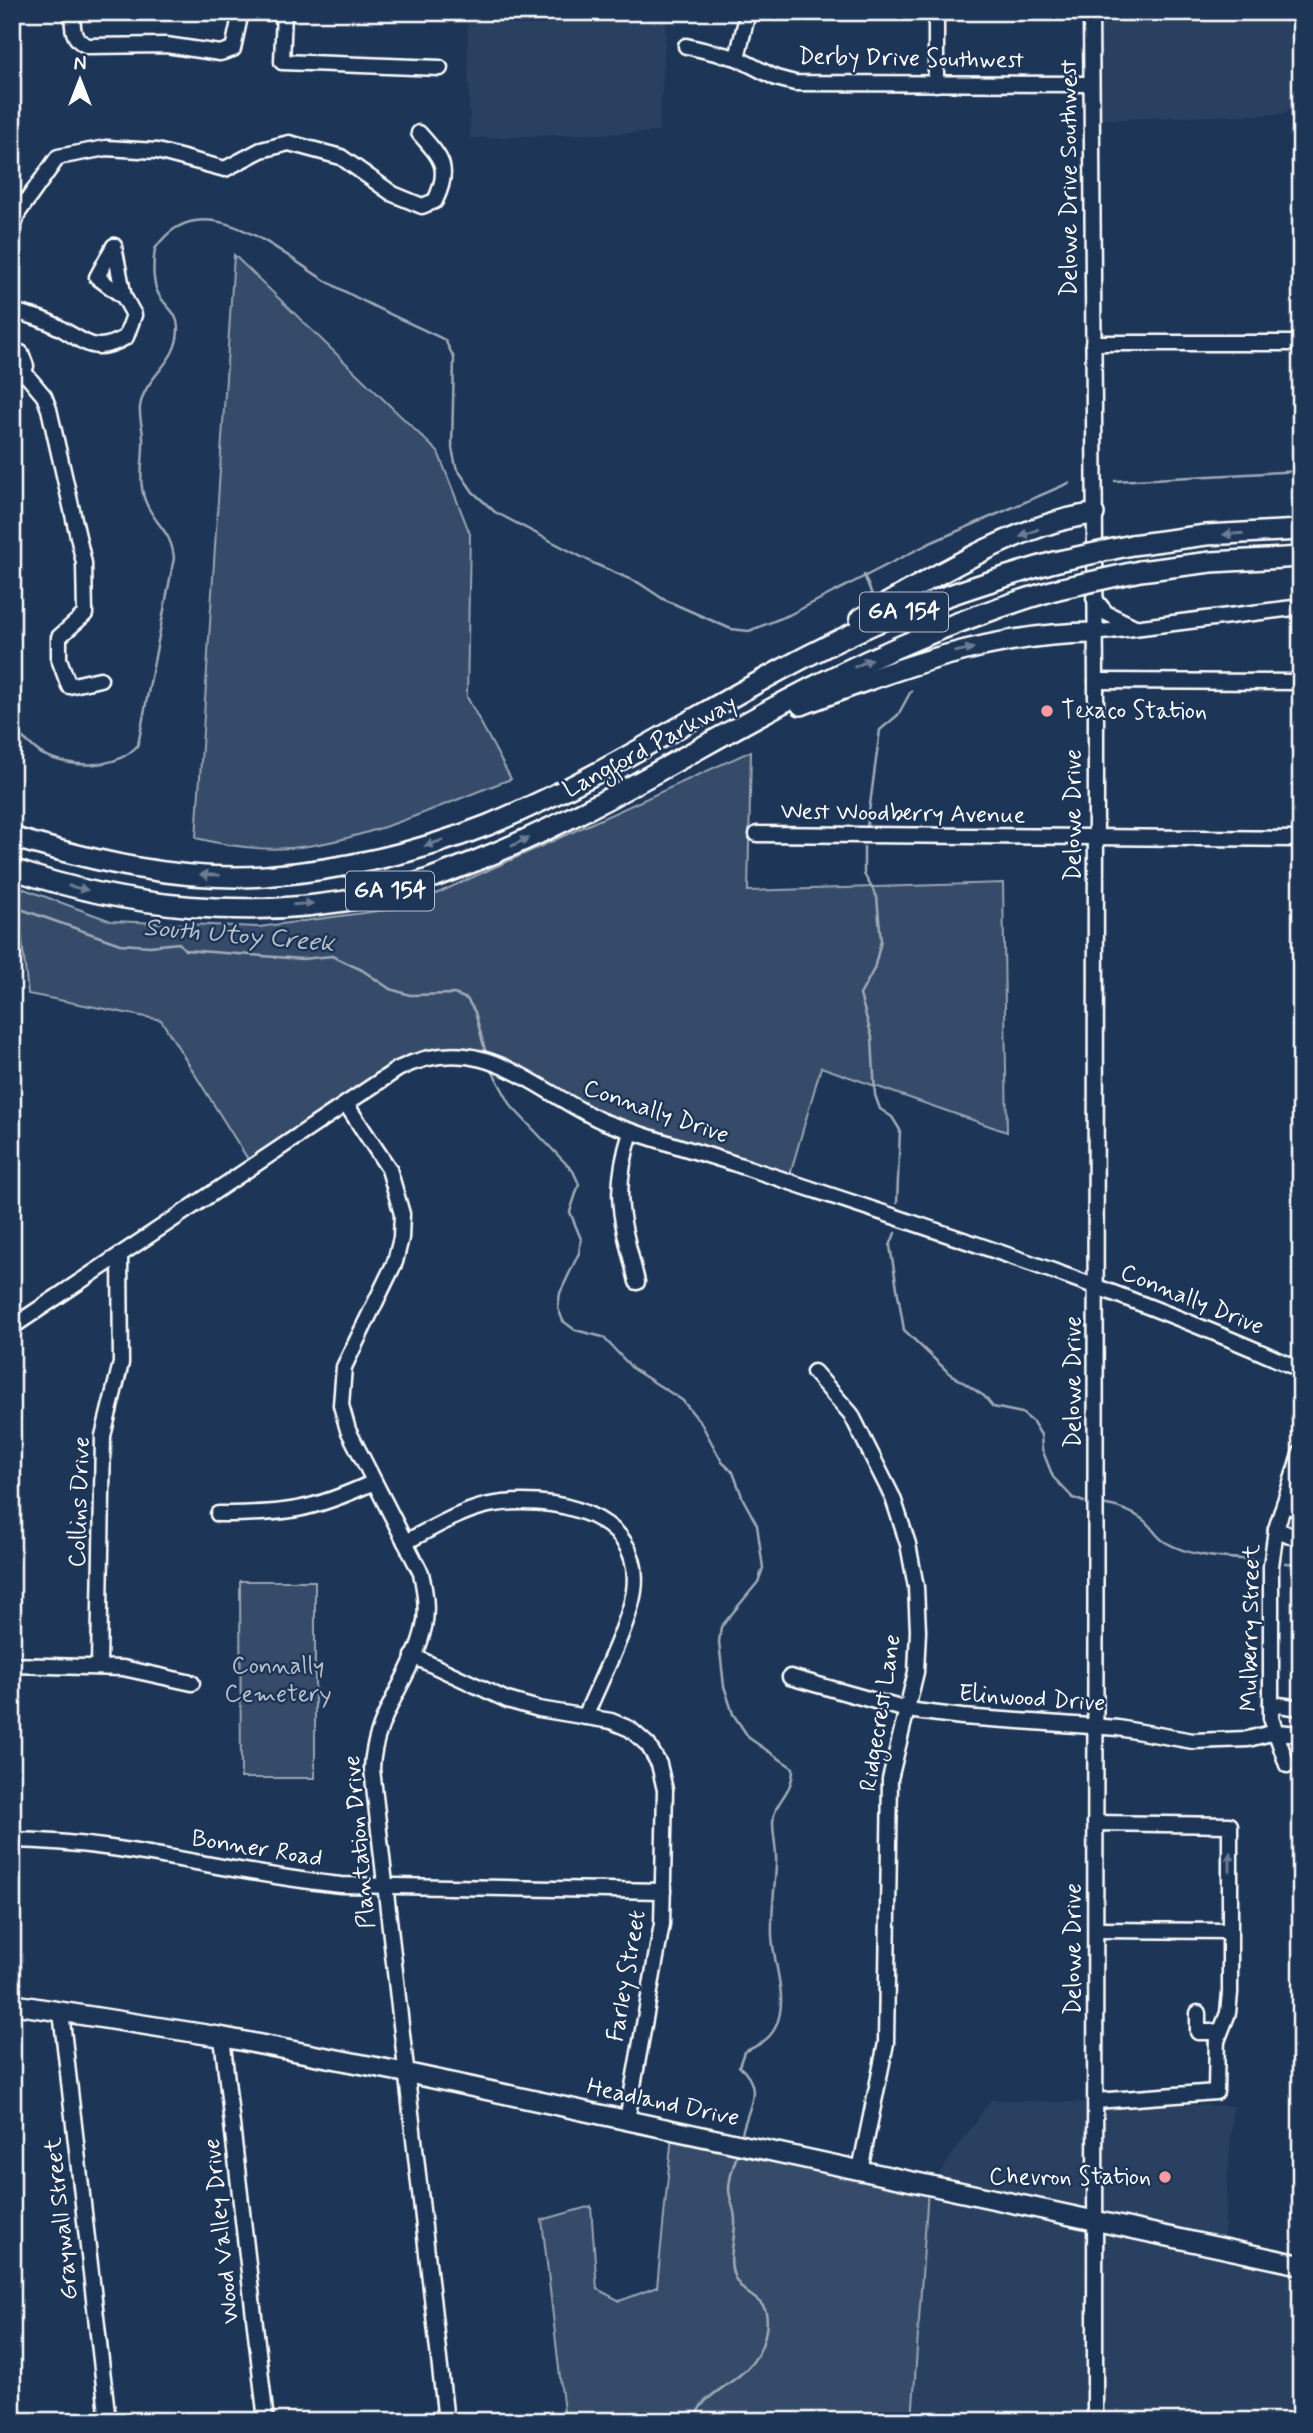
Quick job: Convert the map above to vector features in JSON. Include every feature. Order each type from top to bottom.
[{"type":"highway","points":[[762,682],[847,626],[943,572],[1047,525],[1094,514]]},
{"type":"highway","name":"Langford Parkway","points":[[12,837],[126,866],[192,874],[263,876],[335,866],[409,851],[488,824],[597,772],[873,625],[932,601],[1054,562],[1132,545],[1206,536],[1301,530]]},
{"type":"highway","name":"Langford Parkway","points":[[12,869],[47,881],[127,900],[226,909],[335,902],[373,895],[413,884],[508,848],[738,729],[811,688],[936,629],[1058,589],[1140,571],[1211,562],[1301,557]]},
{"type":"highway","points":[[738,729],[875,677],[951,653],[1056,633],[1094,633]]},
{"type":"main road","name":"Headland Drive","points":[[12,2004],[222,2037],[407,2073],[1301,2265]]},
{"type":"street","points":[[73,12],[74,36],[78,43],[88,46],[166,45],[220,53],[233,49],[241,12]]},
{"type":"street","points":[[284,12],[282,62],[440,68]]},
{"type":"street","points":[[737,58],[748,12]]},
{"type":"street","points":[[936,12],[936,83]]},
{"type":"street","name":"Delowe Drive Southwest","points":[[1091,12],[1093,342]]},
{"type":"street","name":"Derby Drive Southwest","points":[[686,46],[737,58],[776,78],[795,83],[1090,84]]},
{"type":"street","points":[[12,232],[18,212],[58,157],[106,148],[158,151],[225,169],[261,150],[289,143],[341,157],[393,194],[422,206],[435,201],[445,181],[441,158],[419,133]]},
{"type":"street","points":[[12,311],[36,316],[88,346],[110,346],[126,337],[134,315],[124,297]]},
{"type":"street","points":[[1093,342],[1301,344]]},
{"type":"street","name":"Delowe Drive","points":[[1093,342],[1096,681],[1095,2421]]},
{"type":"street","points":[[12,351],[21,354],[25,360],[18,374],[44,396],[49,409],[84,563],[85,614],[59,637],[59,659],[69,686],[100,679]]},
{"type":"street","points":[[1094,598],[1106,614],[1136,627]]},
{"type":"street","points":[[1094,633],[1301,607]]},
{"type":"street","points":[[1096,681],[1301,682]]},
{"type":"street","name":"West Woodberry Avenue","points":[[758,834],[1301,839]]},
{"type":"street","name":"Connally Drive","points":[[12,1327],[413,1061],[431,1057],[473,1056],[502,1064],[565,1104],[631,1132],[845,1200],[1096,1286],[1204,1326],[1301,1370]]},
{"type":"street","name":"Plantation Drive","points":[[346,1104],[389,1169],[402,1214],[396,1262],[348,1354],[341,1382],[341,1405],[348,1430],[421,1573],[426,1599],[424,1628],[378,1729],[373,1750],[446,2421]]},
{"type":"street","points":[[631,1132],[620,1166],[618,1190],[637,1282]]},
{"type":"street","name":"Collins Drive","points":[[99,1667],[103,1436],[121,1363],[120,1256]]},
{"type":"street","name":"Ridgecrest Lane","points":[[814,1372],[851,1414],[871,1448],[893,1498],[908,1544],[916,1587],[919,1631],[916,1672],[890,1779],[886,2043],[860,2170]]},
{"type":"street","name":"Mulberry Street","points":[[1287,1765],[1275,1732],[1271,1704],[1270,1566],[1276,1530],[1301,1452]]},
{"type":"street","points":[[218,1514],[302,1510],[333,1501],[374,1482]]},
{"type":"street","points":[[405,1542],[465,1513],[508,1503],[578,1508],[597,1516],[612,1527],[631,1557],[634,1591],[585,1717]]},
{"type":"street","points":[[1284,1504],[1301,1511]]},
{"type":"street","points":[[1276,1530],[1301,1540]]},
{"type":"street","name":"Farley Street","points":[[413,1656],[507,1700],[611,1721],[630,1729],[648,1745],[663,1776],[663,1891],[659,1951],[633,2076],[627,2120]]},
{"type":"street","points":[[12,1665],[123,1668],[192,1683]]},
{"type":"street","name":"Elinwood Drive","points":[[790,1677],[907,1710],[962,1717],[1095,1726],[1192,1741],[1248,1739],[1275,1732],[1301,1734]]},
{"type":"street","points":[[1271,1704],[1301,1708]]},
{"type":"street","points":[[1096,1823],[1230,1825],[1228,2013],[1217,2041]]},
{"type":"street","name":"Bonner Road","points":[[12,1840],[77,1843],[297,1881],[386,1887],[663,1891]]},
{"type":"street","points":[[1096,1930],[1229,1931]]},
{"type":"street","name":"Graywall Street","points":[[61,2012],[108,2421]]},
{"type":"street","points":[[1096,2101],[1216,2092],[1217,2032],[1198,2032],[1198,2013]]},
{"type":"street","name":"Wood Valley Drive","points":[[222,2037],[266,2421]]},
{"type":"shaded area","points":[[467,12],[667,12],[659,132],[470,138]]},
{"type":"shaded area","points":[[1093,12],[1301,12],[1301,98],[1284,114],[1090,120]]},
{"type":"shaded area","points":[[991,2100],[1233,2106],[1223,2248],[1301,2264],[1301,2421],[912,2421],[928,2189]]},
{"type":"green space","points":[[234,255],[438,452],[470,534],[467,697],[511,779],[360,835],[294,848],[252,848],[196,838]]},
{"type":"green space","points":[[751,751],[748,891],[1003,883],[1007,1132],[821,1067],[789,1178],[624,1127],[543,1089],[478,1051],[412,1058],[254,1169],[161,1020],[28,994],[16,886],[111,921],[259,927],[407,907]]},
{"type":"green space","name":"Connally Cemetery","points":[[240,1581],[315,1581],[315,1778],[241,1778]]},
{"type":"green space","points":[[672,2135],[928,2189],[912,2421],[565,2421],[542,2220],[591,2206],[597,2289],[620,2301],[657,2287]]},
{"type":"waterway","points":[[12,734],[21,737],[44,755],[81,764],[106,763],[129,753],[138,745],[174,558],[167,536],[144,498],[141,482],[143,439],[140,407],[148,386],[173,350],[178,327],[175,316],[157,291],[154,254],[155,249],[173,230],[193,221],[215,221],[260,238],[351,295],[445,340],[454,358],[452,448],[456,467],[473,492],[495,512],[595,564],[639,583],[663,599],[731,629],[749,631],[789,615],[930,543],[1069,483]]},
{"type":"waterway","points":[[1115,481],[1301,471]]},
{"type":"waterway","points":[[864,575],[873,597]]},
{"type":"waterway","points":[[867,827],[880,730],[898,715],[911,691]]},
{"type":"waterway","points":[[864,847],[864,874],[877,897],[881,941],[874,969],[860,995],[872,1037],[875,1095],[880,1109],[892,1117],[900,1130],[897,1203]]},
{"type":"waterway","name":"South Utoy Creek","points":[[12,906],[120,944],[150,946],[179,943],[185,950],[302,959],[332,956],[362,970],[390,989],[410,995],[454,994],[467,999],[475,1012],[486,1054]]},
{"type":"waterway","name":"South Utoy Creek","points":[[490,1067],[512,1107],[573,1171],[579,1184],[570,1212],[581,1239],[579,1253],[560,1293],[558,1308],[563,1321],[575,1330],[603,1337],[633,1369],[682,1400],[701,1423],[722,1462],[733,1472],[757,1525],[763,1568],[758,1582],[721,1627],[719,1642],[724,1686],[733,1714],[749,1738],[793,1768],[790,1784],[774,1814],[773,1822],[776,1859],[772,1935],[781,1992],[780,2015],[767,2039],[744,2052],[739,2066],[752,2084],[753,2092],[741,2139]]},
{"type":"waterway","points":[[895,1233],[890,1246],[904,1330],[949,1373],[984,1396],[993,1407],[1022,1413],[1033,1422],[1041,1435],[1042,1449],[1053,1477],[1073,1498],[1084,1502]]},
{"type":"waterway","points":[[1101,1504],[1138,1516],[1162,1540],[1175,1547],[1210,1556],[1257,1560]]},
{"type":"waterway","points":[[1285,1563],[1301,1564]]},
{"type":"waterway","name":"South Utoy Creek","points":[[695,2421],[706,2401],[749,2367],[758,2354],[767,2325],[764,2307],[740,2286],[732,2271],[735,2220],[729,2189],[738,2152]]},
{"type":"place","name":"Texaco Station","points":[[1047,711]]},
{"type":"place","name":"Chevron Station","points":[[1165,2177]]}]
